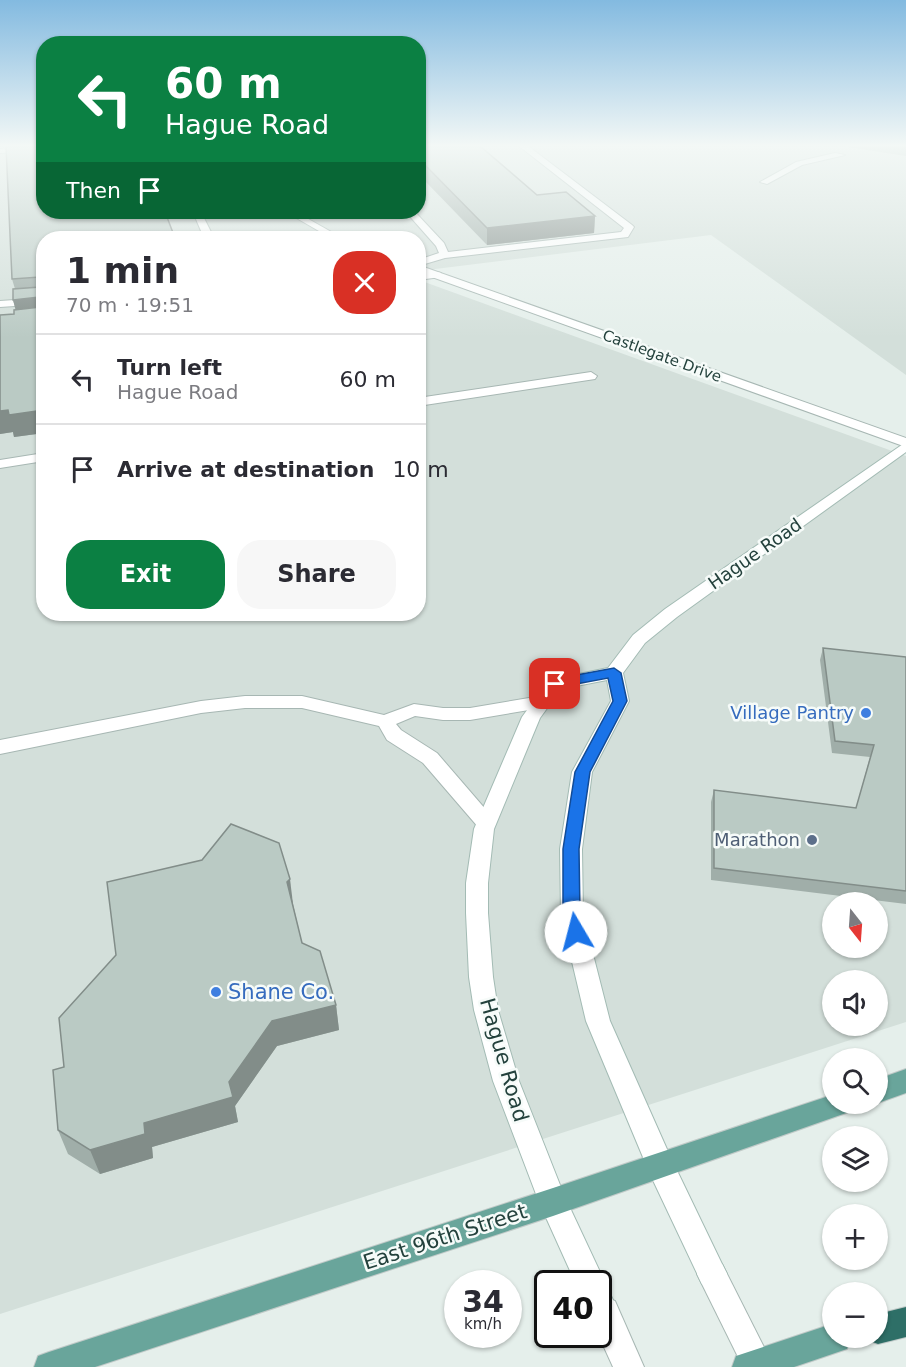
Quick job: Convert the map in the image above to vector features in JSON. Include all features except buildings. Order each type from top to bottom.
[{"type":"highway","points":[[888,1326],[906,1322]]},
{"type":"main road","points":[[888,1088],[906,1082]]},
{"type":"main road","name":"East 96th Street","points":[[49,1367],[553,1202],[822,1110]]},
{"type":"main road","points":[[888,1318],[906,1310]]},
{"type":"main road","points":[[755,1366],[822,1343]]},
{"type":"street","points":[[426,261],[444,255],[625,235],[629,227],[606,210]]},
{"type":"street","points":[[301,219],[323,231]]},
{"type":"street","points":[[417,219],[441,245],[444,255]]},
{"type":"street","name":"Castlegate Drive","points":[[426,271],[906,445]]},
{"type":"street","points":[[426,276],[437,275]]},
{"type":"street","points":[[0,304],[36,302]]},
{"type":"street","points":[[426,401],[591,376]]},
{"type":"street","name":"Hague Road","points":[[585,1270],[553,1202],[506,1082],[486,1010],[481,977],[477,883],[486,824],[531,717],[555,684],[614,673],[639,639],[671,613],[906,445]]},
{"type":"street","points":[[0,464],[36,458]]},
{"type":"street","points":[[614,673],[620,701],[582,772],[571,849],[572,915],[598,1021],[660,1165],[755,1366]]},
{"type":"street","points":[[0,747],[201,707],[245,702],[302,702],[385,721],[414,710],[443,714],[471,714],[541,702]]},
{"type":"street","points":[[385,721],[394,735],[430,758],[486,824]]},
{"type":"street","points":[[612,1329],[629,1367]]},
{"type":"shaded area","points":[[0,210],[36,210],[36,219],[426,219],[426,210],[906,210],[906,375],[711,235],[426,270],[426,231],[36,231],[36,621],[426,621],[426,283],[906,456],[906,1022],[888,1028],[888,970],[822,970],[822,1036],[863,1036],[0,1314]]},
{"type":"place","name":"Village Pantry","points":[[866,713]]},
{"type":"place","name":"Marathon","points":[[812,840]]},
{"type":"place","name":"Shane Co.","points":[[216,992]]},
{"type":"route","points":[[555,684],[614,673],[620,701],[582,772],[571,849],[572,915],[576,932]]}]
